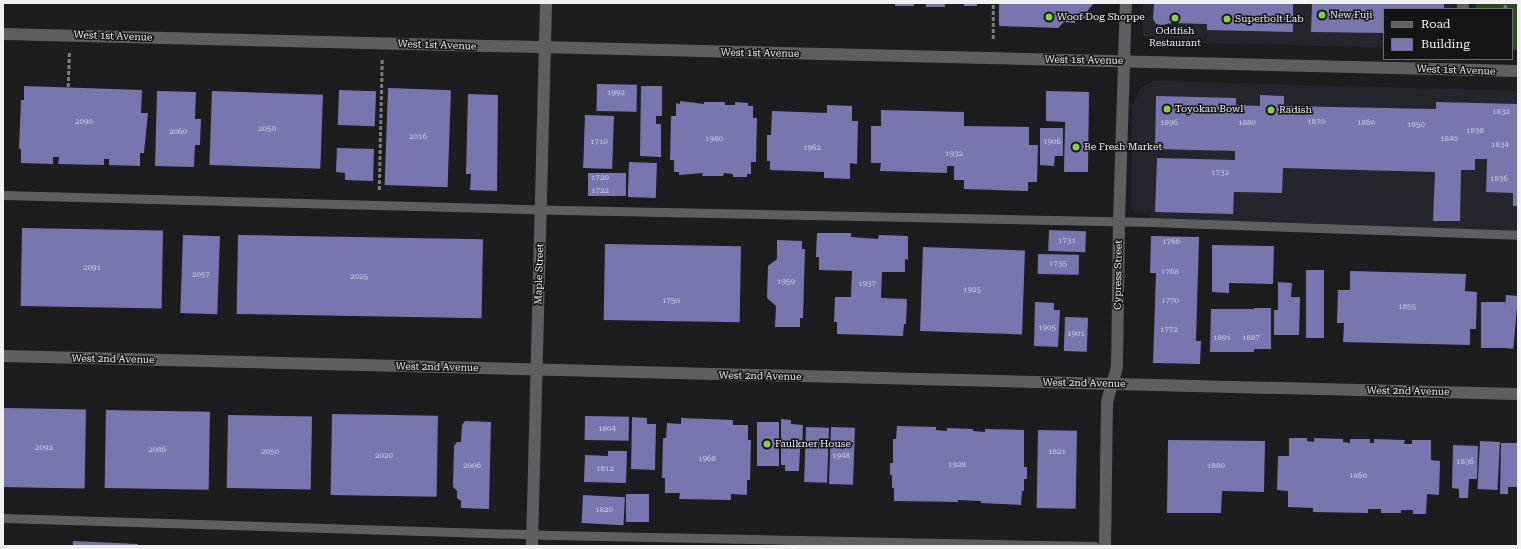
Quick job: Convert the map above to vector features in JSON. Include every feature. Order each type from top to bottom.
[{"type":"street","name":"Maple Street","points":[[532,540],[546,3]]},
{"type":"street","name":"Cypress Street","points":[[1105,546],[1107,402],[1117,367],[1119,222],[1126,3]]},
{"type":"street","name":"West 1st Avenue","points":[[3,34],[1124,61],[1463,64],[1518,71]]},
{"type":"street","name":"West 2nd Avenue","points":[[3,356],[1518,394]]},
{"type":"lane","points":[[3,195],[1119,222],[1518,236]]},
{"type":"lane","points":[[3,518],[532,540],[1095,546]]},
{"type":"path","points":[[993,3],[993,39]]},
{"type":"path","points":[[68,87],[69,51]]},
{"type":"path","points":[[379,205],[382,59]]},
{"type":"shaded area","points":[[1142,3],[1453,3],[1453,8],[1383,8],[1383,47],[1156,42],[1149,41],[1143,35]]},
{"type":"shaded area","points":[[1154,81],[1518,91],[1518,235],[1150,222],[1149,214],[1134,212],[1131,208],[1132,105],[1142,87]]},
{"type":"green space","points":[[1476,3],[1518,3],[1518,50],[1513,50],[1513,8],[1476,8]]},
{"type":"building","points":[[895,3],[914,3],[914,6],[895,6]]},
{"type":"building","points":[[926,3],[945,3],[945,7],[926,7]]},
{"type":"building","points":[[964,3],[977,3],[977,6],[964,6]]},
{"type":"building","points":[[999,3],[1094,3],[1088,10],[1088,15],[1084,19],[1075,19],[1075,23],[1064,22],[1058,28],[999,26]]},
{"type":"building","points":[[1154,3],[1293,3],[1293,32],[1207,30],[1207,24],[1156,24],[1153,19]]},
{"type":"building","points":[[1312,3],[1444,3],[1444,8],[1383,8],[1383,33],[1311,32]]},
{"type":"building","points":[[597,84],[637,85],[637,112],[597,111]]},
{"type":"building","points":[[24,86],[142,90],[141,113],[148,113],[144,153],[140,153],[140,166],[109,165],[109,159],[104,159],[104,165],[58,164],[59,157],[53,157],[53,164],[21,163],[21,149],[19,149],[21,100],[24,100]]},
{"type":"building","points":[[641,86],[662,86],[662,116],[656,116],[656,124],[661,124],[661,157],[640,156]]},
{"type":"building","points":[[388,88],[451,90],[448,187],[385,185]]},
{"type":"building","points":[[339,90],[376,91],[375,126],[338,125]]},
{"type":"building","points":[[157,91],[196,92],[195,119],[201,119],[200,145],[195,145],[194,167],[155,166]]},
{"type":"building","points":[[212,91],[323,95],[320,169],[209,165]]},
{"type":"building","name":"Be Fresh Market","points":[[1046,91],[1089,92],[1088,172],[1064,172],[1065,122],[1046,121]]},
{"type":"building","points":[[468,94],[498,95],[497,191],[470,190],[471,174],[466,174]]},
{"type":"building","points":[[1260,95],[1284,96],[1284,106],[1436,109],[1436,102],[1518,104],[1518,206],[1513,206],[1513,193],[1486,192],[1487,159],[1475,159],[1475,170],[1461,170],[1460,221],[1433,221],[1435,172],[1283,168],[1282,193],[1234,192],[1233,214],[1155,212],[1157,158],[1235,160],[1235,151],[1155,149],[1156,96],[1236,98],[1236,105],[1260,106]]},
{"type":"building","points":[[680,101],[704,104],[704,102],[725,102],[725,105],[735,105],[735,102],[748,103],[748,106],[753,106],[753,118],[757,118],[756,162],[751,162],[751,174],[747,174],[747,177],[733,177],[733,174],[724,173],[723,176],[702,176],[703,173],[679,175],[679,172],[674,172],[674,160],[670,160],[671,116],[676,116],[676,103],[680,104]]},
{"type":"building","points":[[827,105],[852,106],[852,121],[858,121],[857,164],[850,163],[850,179],[824,178],[824,172],[770,170],[770,161],[767,161],[767,135],[771,135],[772,111],[827,113]]},
{"type":"building","points":[[881,110],[964,112],[964,126],[1029,127],[1029,145],[1038,145],[1037,182],[1028,182],[1028,191],[964,189],[964,180],[954,180],[954,166],[947,166],[947,173],[880,171],[881,163],[871,163],[871,126],[881,126]]},
{"type":"building","points":[[585,115],[614,116],[612,169],[583,168]]},
{"type":"building","points":[[1040,128],[1063,128],[1063,156],[1055,156],[1054,166],[1040,165]]},
{"type":"building","points":[[337,148],[374,149],[373,181],[345,180],[345,173],[336,172]]},
{"type":"building","points":[[629,162],[657,163],[656,198],[628,197]]},
{"type":"building","points":[[588,173],[626,173],[626,196],[588,196]]},
{"type":"building","points":[[22,228],[163,230],[162,308],[21,306]]},
{"type":"building","points":[[1049,230],[1086,231],[1085,252],[1048,251]]},
{"type":"building","points":[[817,233],[851,233],[851,237],[878,239],[879,235],[908,236],[908,260],[905,259],[905,272],[882,272],[881,298],[907,299],[906,324],[904,324],[903,336],[837,334],[837,322],[834,322],[835,297],[851,297],[852,271],[819,270],[819,257],[816,257]]},
{"type":"building","points":[[183,235],[220,236],[217,314],[180,313]]},
{"type":"building","points":[[238,235],[483,239],[482,318],[237,314]]},
{"type":"building","points":[[1151,236],[1199,237],[1196,341],[1201,341],[1200,364],[1153,363],[1156,273],[1150,273]]},
{"type":"building","points":[[777,240],[802,241],[802,249],[805,249],[803,318],[800,318],[800,327],[775,327],[776,306],[767,298],[768,266],[777,259]]},
{"type":"building","points":[[605,244],[741,246],[740,322],[604,320]]},
{"type":"building","points":[[1212,245],[1274,246],[1273,284],[1229,283],[1229,293],[1212,292]]},
{"type":"building","points":[[923,247],[1025,251],[1022,335],[920,331]]},
{"type":"building","points":[[1038,254],[1079,255],[1079,275],[1038,274]]},
{"type":"building","points":[[1306,270],[1324,270],[1324,338],[1306,338]]},
{"type":"building","points":[[1350,271],[1466,274],[1465,291],[1477,292],[1476,329],[1470,329],[1470,345],[1343,342],[1344,323],[1337,323],[1338,290],[1350,290]]},
{"type":"building","points":[[1278,282],[1292,283],[1291,297],[1300,297],[1299,335],[1274,335],[1274,310],[1278,310]]},
{"type":"building","points":[[1506,295],[1518,296],[1513,349],[1501,348]]},
{"type":"building","points":[[1035,302],[1054,303],[1054,310],[1060,310],[1058,347],[1034,346]]},
{"type":"building","points":[[1481,302],[1505,302],[1505,348],[1481,348]]},
{"type":"building","points":[[1271,308],[1271,349],[1254,349],[1254,352],[1210,352],[1211,309]]},
{"type":"building","points":[[1065,317],[1088,318],[1087,352],[1064,351]]},
{"type":"building","points":[[3,408],[86,409],[85,488],[3,487]]},
{"type":"building","points":[[106,410],[210,412],[209,490],[105,488]]},
{"type":"building","points":[[332,414],[438,416],[437,497],[331,495]]},
{"type":"building","points":[[228,415],[312,416],[311,489],[227,488]]},
{"type":"building","points":[[585,416],[629,417],[629,441],[585,440]]},
{"type":"building","points":[[632,417],[647,418],[647,424],[656,424],[655,470],[631,469]]},
{"type":"building","points":[[681,418],[733,420],[733,425],[748,425],[748,440],[751,440],[750,480],[747,480],[747,495],[731,494],[731,500],[679,499],[680,493],[665,493],[665,478],[662,478],[663,438],[666,438],[667,423],[681,424]]},
{"type":"building","points":[[781,419],[791,420],[791,424],[803,425],[799,471],[785,471],[785,465],[781,465]]},
{"type":"building","points":[[465,421],[491,422],[489,509],[461,508],[461,501],[457,498],[457,491],[453,487],[454,446],[457,442],[461,442],[462,425]]},
{"type":"building","name":"Faulkner House","points":[[757,422],[779,422],[779,466],[757,466]]},
{"type":"building","points":[[897,426],[936,427],[936,430],[947,431],[947,428],[973,429],[973,431],[985,432],[985,429],[1024,430],[1024,467],[1027,467],[1027,479],[1024,479],[1024,491],[1022,491],[1021,505],[958,500],[958,502],[894,501],[894,488],[892,488],[890,463],[893,463],[893,439],[896,439]]},
{"type":"building","points":[[806,427],[829,428],[827,483],[804,482]]},
{"type":"building","points":[[831,427],[855,428],[853,485],[829,484]]},
{"type":"building","points":[[1038,430],[1077,431],[1076,509],[1037,508]]},
{"type":"building","points":[[1289,438],[1307,438],[1307,441],[1314,442],[1314,438],[1343,439],[1343,442],[1350,443],[1350,439],[1370,439],[1370,443],[1374,443],[1374,439],[1405,440],[1404,444],[1412,444],[1412,440],[1431,440],[1431,460],[1440,461],[1439,495],[1427,494],[1426,514],[1413,514],[1413,510],[1401,510],[1401,513],[1381,513],[1381,509],[1368,509],[1368,513],[1313,512],[1313,508],[1288,507],[1288,491],[1277,490],[1278,456],[1289,456]]},
{"type":"building","points":[[1168,440],[1265,441],[1264,492],[1222,491],[1221,513],[1167,513]]},
{"type":"building","points":[[1480,441],[1500,442],[1497,490],[1477,489]]},
{"type":"building","points":[[1501,443],[1518,443],[1517,487],[1508,487],[1508,494],[1500,494]]},
{"type":"building","points":[[1453,445],[1478,446],[1477,479],[1469,479],[1468,498],[1459,498],[1459,489],[1452,488]]},
{"type":"building","points":[[608,451],[627,451],[626,483],[584,482],[585,455],[608,456]]},
{"type":"building","points":[[626,494],[649,494],[649,522],[626,522]]},
{"type":"building","points":[[583,495],[625,497],[623,525],[582,523]]},
{"type":"building","points":[[73,541],[138,544],[138,546],[73,546]]},
{"type":"place","name":"New Fuji","points":[[1322,15]]},
{"type":"place","name":"Woof Dog Shoppe","points":[[1049,17]]},
{"type":"place","name":"Oddfish Restaurant","points":[[1175,18]]},
{"type":"place","name":"Superbolt Lab","points":[[1227,19]]},
{"type":"place","name":"Toyokan Bowl","points":[[1167,109]]},
{"type":"place","name":"Radish","points":[[1271,110]]},
{"type":"place","name":"Be Fresh Market","points":[[1076,147]]},
{"type":"place","name":"Faulkner House","points":[[767,444]]}]
